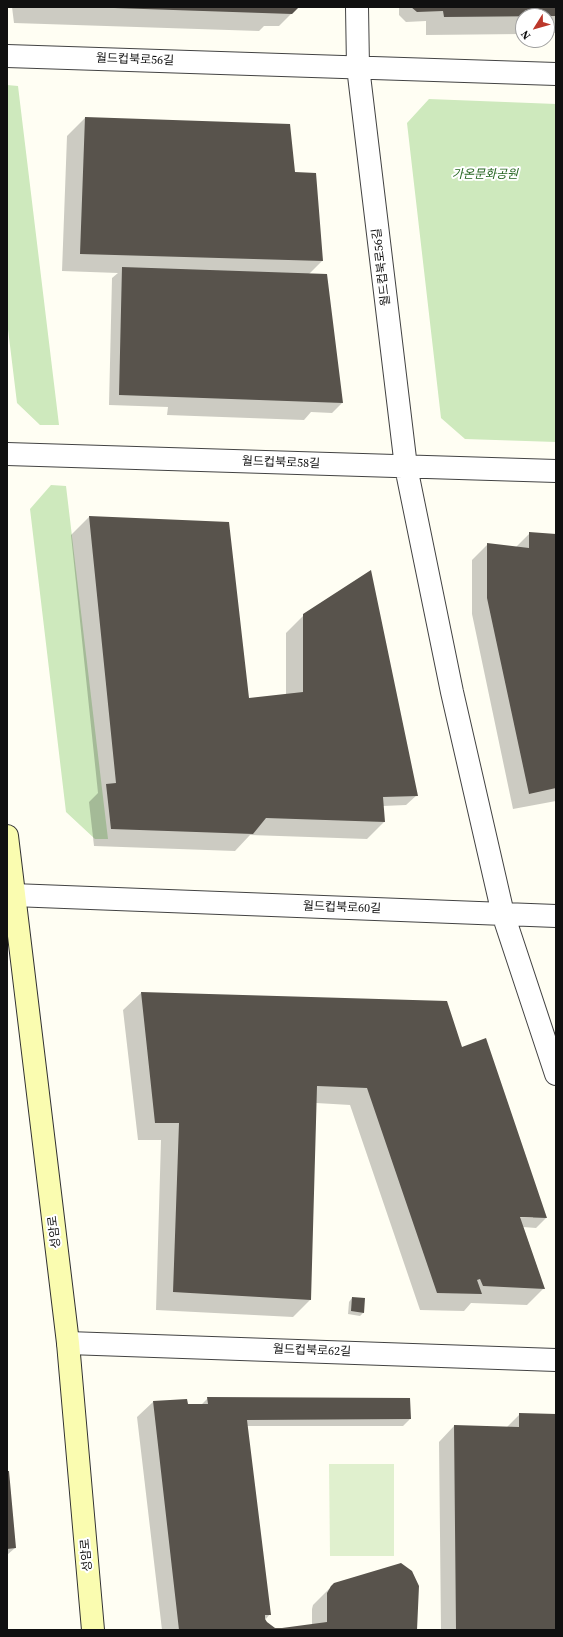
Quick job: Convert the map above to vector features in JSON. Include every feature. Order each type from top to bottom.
[{"type":"main road","name":"성암로","points":[[7,836],[68,1343],[93,1630]]},
{"type":"street","points":[[357,7],[358,67]]},
{"type":"street","name":"월드컵북로56길","points":[[7,56],[556,74]]},
{"type":"street","name":"월드컵북로56길","points":[[358,67],[406,467],[452,692],[502,914]]},
{"type":"street","name":"월드컵북로58길","points":[[7,454],[556,471]]},
{"type":"street","name":"월드컵북로60길","points":[[14,895],[556,916]]},
{"type":"street","points":[[502,914],[556,1074]]},
{"type":"street","name":"월드컵북로62길","points":[[68,1343],[556,1360]]},
{"type":"green space","points":[[7,85],[18,86],[59,425],[40,425],[17,403],[7,321]]},
{"type":"green space","name":"가온문화공원","points":[[429,99],[556,104],[556,442],[465,439],[441,418],[407,123]]},
{"type":"green space","points":[[51,485],[66,486],[108,839],[95,839],[66,812],[30,509]]},
{"type":"green space","points":[[329,1464],[394,1464],[394,1556],[330,1556]]},
{"type":"building","points":[[114,7],[299,7],[292,14]]},
{"type":"building","points":[[411,7],[556,7],[556,16],[555,8],[515,8],[515,16],[444,17],[443,11],[417,12]]},
{"type":"building","points":[[85,117],[290,124],[295,172],[316,173],[323,261],[80,254]]},
{"type":"building","points":[[122,267],[327,274],[343,403],[119,395]]},
{"type":"building","points":[[89,516],[229,522],[249,698],[303,692],[303,614],[371,570],[418,796],[383,797],[385,822],[266,818],[253,834],[111,829],[106,784],[116,783]]},
{"type":"building","points":[[529,532],[556,534],[556,788],[529,794],[487,598],[487,543],[529,548]]},
{"type":"building","points":[[141,992],[447,1001],[462,1047],[486,1038],[547,1218],[520,1217],[545,1289],[483,1286],[480,1279],[477,1280],[482,1294],[437,1293],[367,1088],[317,1086],[311,1300],[173,1292],[179,1123],[155,1123]]},
{"type":"building","points":[[352,1297],[365,1298],[364,1313],[351,1311]]},
{"type":"building","points":[[207,1397],[410,1398],[411,1419],[247,1420],[271,1615],[265,1615],[267,1622],[275,1628],[282,1628],[327,1622],[327,1593],[334,1583],[401,1563],[412,1571],[419,1586],[417,1630],[179,1630],[153,1401],[187,1399],[188,1404],[208,1404]]},
{"type":"building","points":[[519,1413],[556,1414],[556,1630],[456,1630],[454,1425],[519,1427]]},
{"type":"building","points":[[7,1471],[9,1471],[16,1548],[7,1549]]}]
